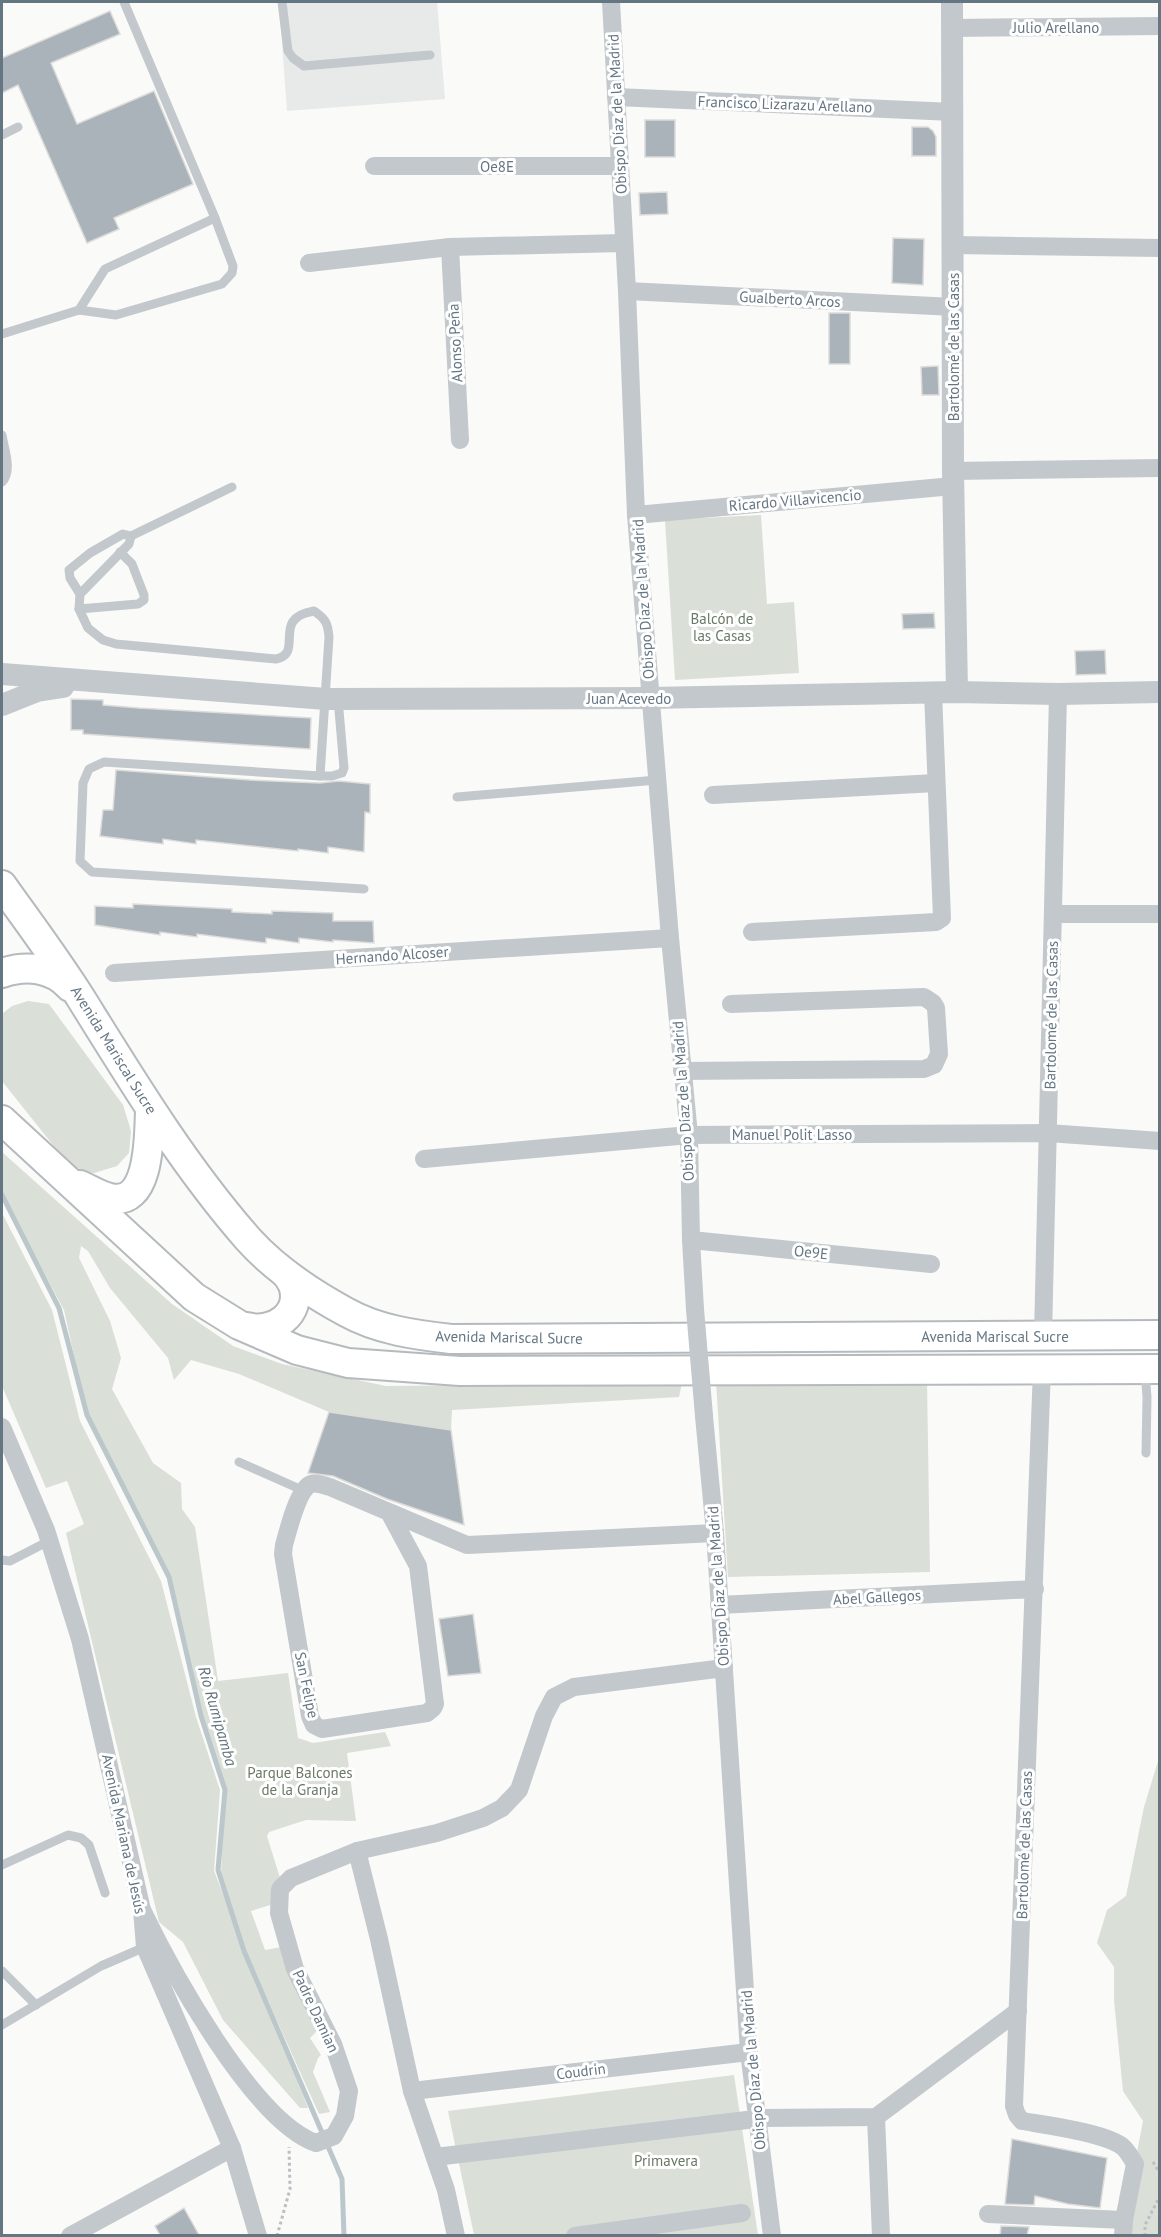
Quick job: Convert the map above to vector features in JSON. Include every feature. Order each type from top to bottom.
[{"type":"main road","name":"Avenida Mariscal Sucre","points":[[2,885],[61,968],[150,1110],[249,1240],[285,1273],[348,1313],[381,1326],[415,1335],[451,1339],[1160,1335]]},
{"type":"main road","points":[[2,973],[25,968],[48,971],[66,982],[83,1002]]},
{"type":"main road","points":[[64,1178],[112,1199],[127,1196],[136,1190],[146,1165],[150,1110]]},
{"type":"main road","points":[[2,1120],[194,1297],[239,1324],[297,1350],[348,1363],[459,1371],[1152,1369]]},
{"type":"main road","points":[[239,1324],[256,1329],[268,1329],[287,1317],[294,1296],[293,1285],[285,1273]]},
{"type":"street","name":"Obispo Díaz de la Madrid","points":[[610,2],[627,291],[636,515],[670,938],[689,1135],[695,1309],[715,1533],[752,2119],[772,2235]]},
{"type":"street","name":"Bartolomé de las Casas","points":[[952,2],[953,478],[957,692]]},
{"type":"street","name":"Julio Arellano","points":[[952,28],[1160,26]]},
{"type":"street","name":"Francisco Lizarazu Arellano","points":[[616,97],[953,112]]},
{"type":"street","name":"Oe8E","points":[[374,166],[619,166]]},
{"type":"street","points":[[309,263],[450,246],[624,243]]},
{"type":"street","name":"Alonso Peña","points":[[450,246],[460,440]]},
{"type":"street","points":[[954,246],[1160,248]]},
{"type":"street","name":"Gualberto Arcos","points":[[627,291],[954,307]]},
{"type":"street","name":"Ricardo Villavicencio","points":[[636,515],[953,478],[1160,468]]},
{"type":"street","name":"Juan Acevedo","points":[[2,674],[332,699],[650,698],[933,692],[1058,694],[1160,692]]},
{"type":"street","name":"Juan Acevedo","points":[[2,705],[37,691],[100,680]]},
{"type":"street","points":[[753,932],[940,921],[943,915],[933,692]]},
{"type":"street","name":"Bartolomé de las Casas","points":[[1044,1336],[1058,694]]},
{"type":"street","points":[[713,795],[936,783]]},
{"type":"street","points":[[1053,914],[1160,914]]},
{"type":"street","name":"Hernando Alcoser","points":[[114,973],[670,938]]},
{"type":"street","points":[[682,1071],[924,1069],[934,1065],[939,1054],[936,1008],[924,997],[731,1004]]},
{"type":"street","name":"Manuel Polit Lasso","points":[[424,1159],[689,1135],[1048,1133],[1160,1141]]},
{"type":"street","name":"Oe9E","points":[[691,1240],[931,1264]]},
{"type":"street","name":"Bartolomé de las Casas","points":[[1042,1369],[1014,2106],[1022,2121],[1085,2133],[1124,2147],[1135,2164],[1123,2228]]},
{"type":"street","name":"Avenida Mariana de Jesús","points":[[2,1427],[49,1541],[80,1639],[142,1910],[145,1947],[232,2148],[258,2235]]},
{"type":"street","points":[[302,1490],[316,1483],[467,1545],[715,1533]]},
{"type":"street","name":"San Felipe","points":[[302,1490],[283,1554],[310,1716],[314,1725],[322,1729],[427,1713],[434,1708],[418,1566],[389,1512]]},
{"type":"street","name":"Abel Gallegos","points":[[719,1605],[1035,1589]]},
{"type":"street","name":"Padre Damian","points":[[142,1910],[178,1979],[226,2054],[267,2106],[292,2131],[303,2138],[316,2143],[334,2136],[345,2116],[349,2091],[333,2044],[296,1969],[279,1913],[280,1889],[291,1878],[357,1851],[437,1833],[483,1818],[502,1808],[519,1790],[544,1716],[554,1697],[574,1687],[724,1668]]},
{"type":"street","points":[[357,1851],[412,2091],[446,2190],[456,2235]]},
{"type":"street","points":[[435,2157],[752,2119],[876,2117],[1018,2011]]},
{"type":"street","name":"Coudrin","points":[[412,2091],[749,2052]]},
{"type":"street","points":[[876,2117],[881,2235]]},
{"type":"street","points":[[70,2235],[232,2148]]},
{"type":"street","points":[[575,2235],[742,2213]]},
{"type":"street","points":[[988,2214],[1123,2228]]},
{"type":"lane","points":[[2,334],[79,310],[116,315],[222,284],[232,273],[233,266],[215,218],[124,2]]},
{"type":"lane","points":[[282,2],[288,51],[304,66],[430,56]]},
{"type":"lane","points":[[2,135],[18,127]]},
{"type":"lane","points":[[79,310],[105,269],[215,218]]},
{"type":"lane","points":[[2,435],[7,464],[6,477],[2,482]]},
{"type":"lane","points":[[232,487],[131,536],[123,534],[90,553],[69,570],[70,578],[80,594],[79,609],[88,628],[103,640],[116,644],[276,659],[288,652],[293,619],[302,613],[314,611],[327,623],[332,699],[344,768],[342,773],[320,776],[104,762],[89,769],[83,783],[80,861],[92,872],[364,889]]},
{"type":"lane","points":[[80,594],[129,544],[131,536]]},
{"type":"lane","points":[[79,609],[138,604],[144,600],[132,564],[120,552]]},
{"type":"lane","points":[[320,776],[332,699]]},
{"type":"lane","points":[[457,797],[657,780]]},
{"type":"lane","points":[[1146,1453],[1147,1397],[1152,1369]]},
{"type":"lane","points":[[239,1462],[302,1490]]},
{"type":"lane","points":[[2,1560],[10,1561],[49,1541]]},
{"type":"lane","points":[[2,1865],[68,1834],[81,1838],[89,1845],[105,1893]]},
{"type":"lane","points":[[2,2025],[101,1966],[145,1947]]},
{"type":"lane","points":[[2,1971],[36,2005]]},
{"type":"path","points":[[277,2235],[290,2190],[289,2149],[292,2131]]},
{"type":"path","points":[[1145,2235],[1145,2225],[1160,2196]]},
{"type":"shaded area","points":[[279,2],[437,2],[445,99],[287,111]]},
{"type":"green space","name":"Balcón de las Casas","points":[[761,515],[767,604],[794,602],[799,673],[675,680],[665,520]]},
{"type":"green space","points":[[28,1001],[49,1004],[123,1105],[131,1131],[129,1153],[117,1166],[91,1174],[68,1164],[2,1081],[2,1014],[12,1006]]},
{"type":"green space","name":"Parque Balcones de la Granja","points":[[2,1152],[172,1304],[233,1346],[282,1364],[386,1386],[682,1383],[679,1397],[452,1410],[451,1430],[329,1412],[239,1374],[191,1360],[174,1380],[168,1358],[110,1288],[88,1251],[81,1246],[79,1258],[110,1321],[121,1358],[112,1389],[153,1463],[181,1483],[182,1509],[195,1527],[218,1681],[288,1673],[298,1738],[313,1743],[385,1732],[391,1746],[347,1753],[356,1821],[306,1820],[269,1832],[267,1836],[280,1878],[277,1903],[251,1911],[265,1950],[287,1946],[320,2028],[310,2038],[321,2055],[313,2072],[330,2112],[319,2114],[254,1970],[308,2108],[300,2108],[223,2020],[183,1942],[159,1922],[66,1533],[84,1524],[67,1481],[46,1488],[2,1386],[2,1213],[52,1310],[80,1421],[161,1581],[196,1717],[220,1790],[214,1871],[241,1939],[221,1873],[225,1790],[201,1717],[169,1577],[87,1415],[64,1310],[2,1195]]},
{"type":"green space","points":[[716,1381],[927,1381],[930,1572],[728,1577]]},
{"type":"green space","points":[[1159,1758],[1159,2235],[1123,2235],[1143,2121],[1123,2091],[1114,2000],[1114,1967],[1097,1943],[1107,1910],[1126,1896],[1144,1807]]},
{"type":"green space","name":"Primavera","points":[[734,2075],[758,2235],[474,2235],[448,2111]]},
{"type":"building","points":[[110,11],[120,34],[51,63],[77,124],[154,91],[193,184],[114,218],[119,229],[87,243],[18,85],[2,93],[2,58]]},
{"type":"building","points":[[645,120],[675,120],[675,157],[645,157]]},
{"type":"building","points":[[912,127],[928,127],[933,131],[936,137],[936,156],[912,156]]},
{"type":"building","points":[[667,192],[668,214],[640,215],[639,193]]},
{"type":"building","points":[[893,238],[924,239],[923,285],[892,283]]},
{"type":"building","points":[[829,313],[850,313],[850,364],[829,364]]},
{"type":"building","points":[[938,366],[939,395],[922,395],[921,367]]},
{"type":"building","points":[[934,613],[935,628],[903,629],[902,614]]},
{"type":"building","points":[[1105,650],[1106,674],[1076,675],[1075,651]]},
{"type":"building","points":[[71,699],[103,700],[103,705],[139,708],[311,718],[310,749],[83,734],[83,730],[71,730]]},
{"type":"building","points":[[116,770],[250,780],[320,783],[339,781],[370,784],[370,813],[365,812],[364,852],[328,847],[328,853],[298,849],[298,851],[196,840],[196,844],[163,839],[163,844],[100,836],[103,810],[113,810]]},
{"type":"building","points":[[133,904],[232,909],[232,912],[272,914],[272,911],[333,913],[333,921],[373,921],[374,943],[299,938],[299,943],[266,938],[266,943],[197,934],[197,937],[160,932],[160,935],[95,925],[95,906],[133,908]]},
{"type":"building","points":[[329,1412],[451,1430],[464,1525],[387,1499],[333,1476],[308,1473]]},
{"type":"building","points":[[473,1614],[481,1673],[448,1676],[439,1619]]},
{"type":"building","points":[[1012,2139],[1107,2158],[1100,2208],[1068,2204],[1035,2196],[1034,2205],[1005,2204]]},
{"type":"building","points":[[184,2208],[199,2235],[160,2235],[155,2226]]},
{"type":"building","points":[[1001,2226],[1029,2227],[1027,2235],[1000,2235]]},
{"type":"waterway","name":"Río Rumipamba","points":[[2,1195],[59,1308],[87,1415],[169,1577],[201,1716],[225,1790],[218,1870],[244,1951],[342,2179],[344,2236]]}]
